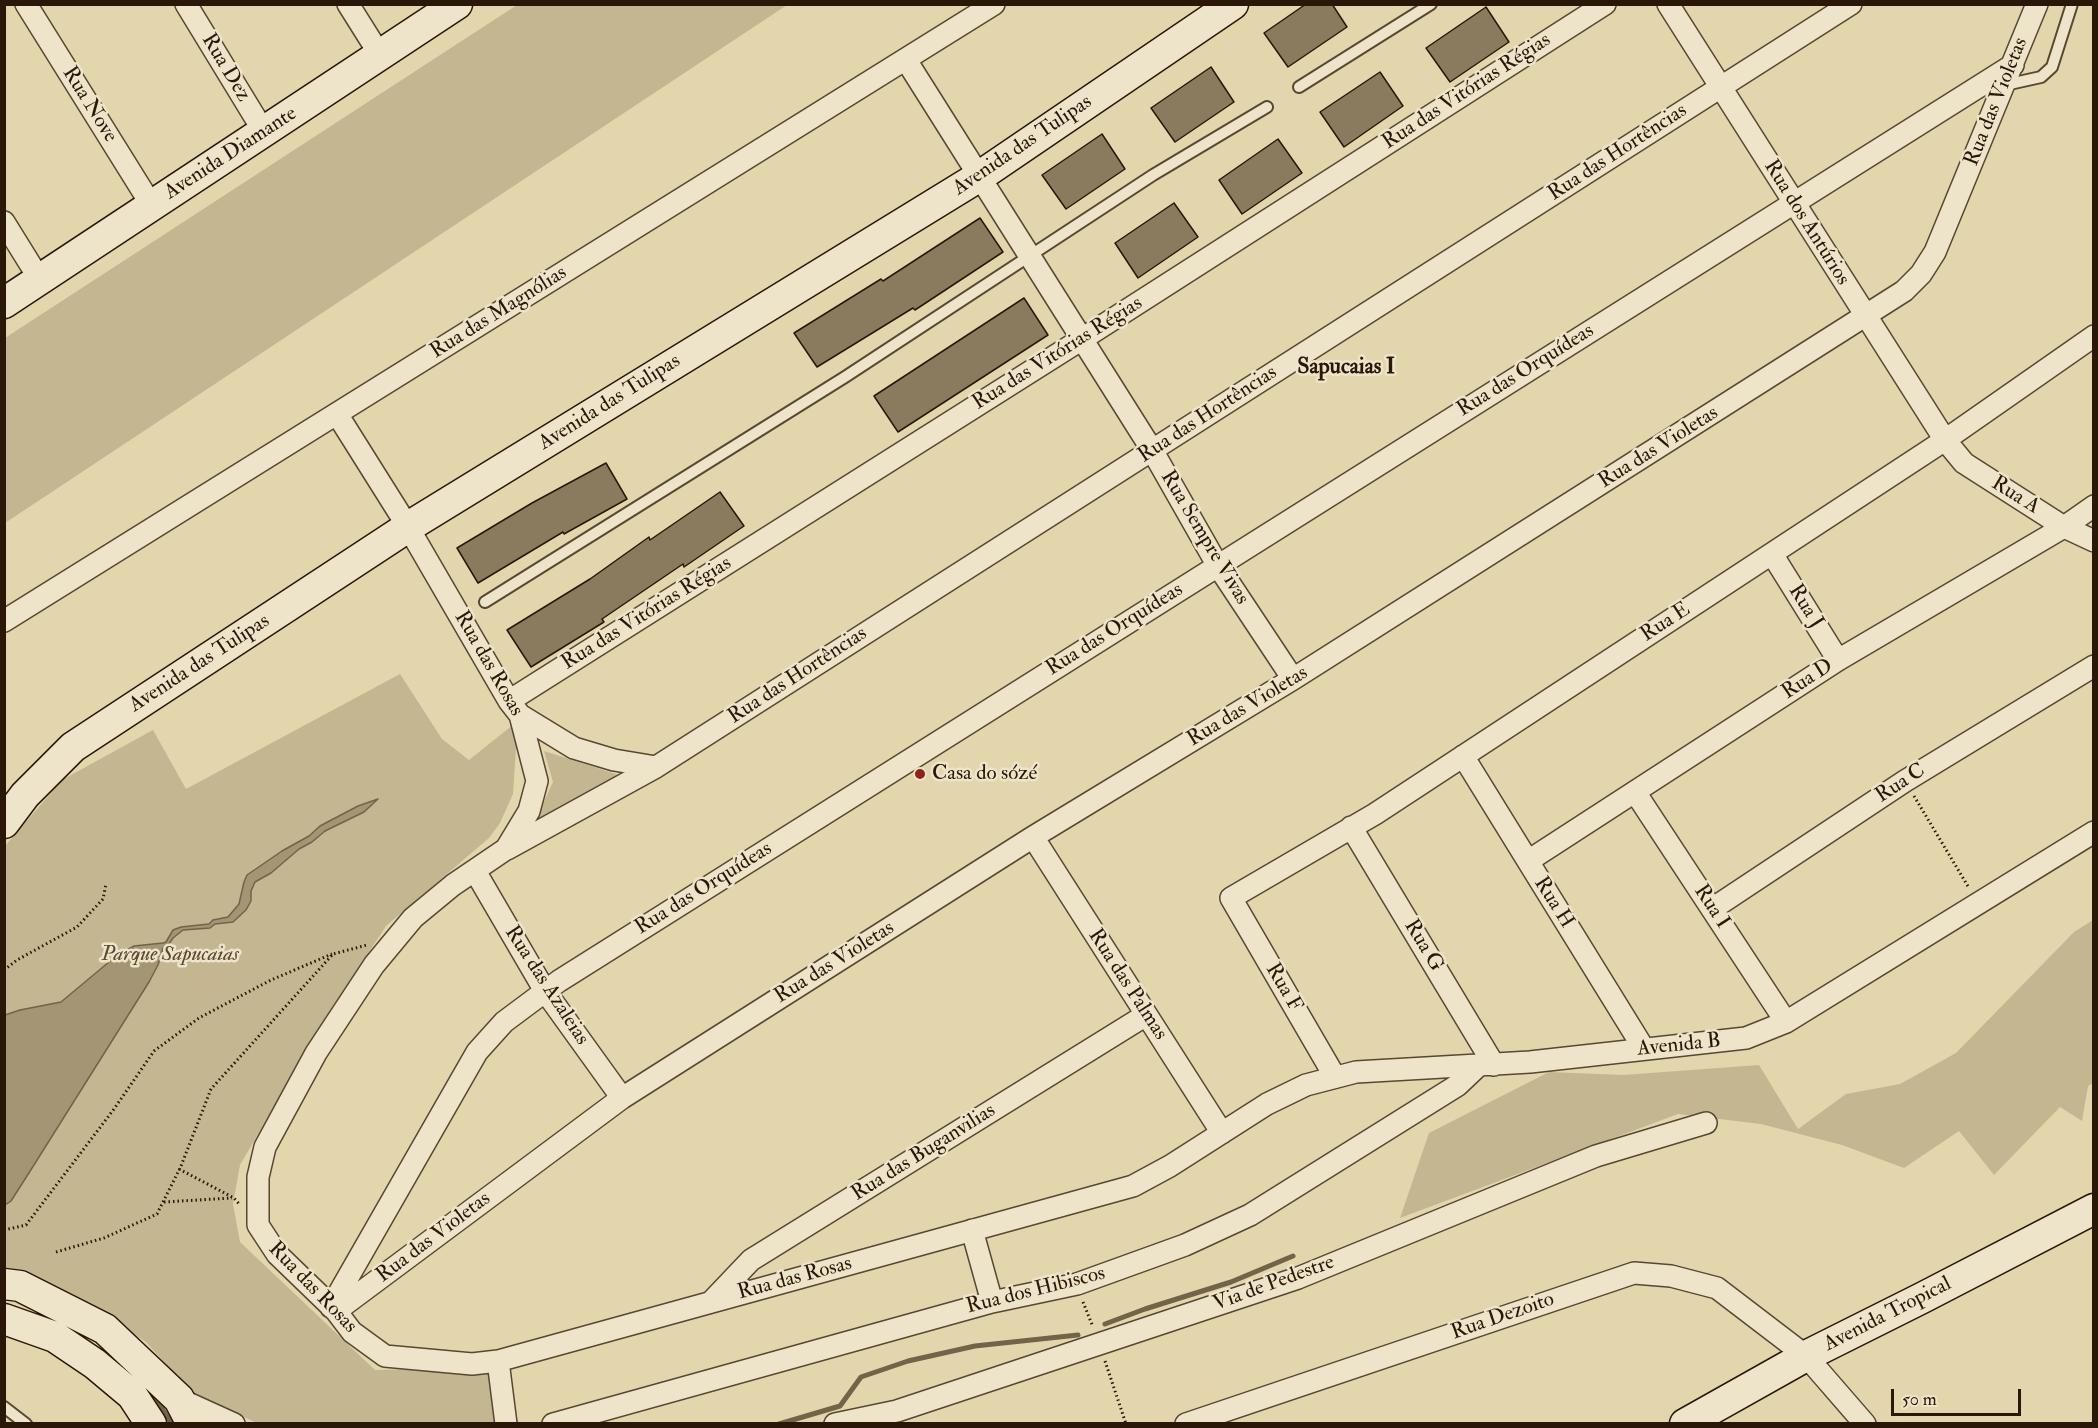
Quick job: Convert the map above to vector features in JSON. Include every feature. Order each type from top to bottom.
[{"type":"street","name":"Rua Nove","points":[[26,4],[153,206]]},
{"type":"street","name":"Rua Dez","points":[[186,4],[264,132]]},
{"type":"street","points":[[348,4],[381,55]]},
{"type":"street","name":"Rua das Magnólias","points":[[4,621],[994,4]]},
{"type":"street","name":"Avenida das Tulipas","points":[[4,823],[25,795],[73,747],[408,527],[980,176],[1233,4]]},
{"type":"street","name":"Rua das Vitórias Régias","points":[[515,708],[1082,339],[1605,4]]},
{"type":"street","name":"Rua dos Antúrios","points":[[1668,4],[1945,440]]},
{"type":"street","name":"Rua das Hortências","points":[[506,849],[656,767],[1851,4]]},
{"type":"street","name":"Rua das Violetas","points":[[333,1309],[622,1098],[1033,837],[1293,680],[1904,291],[1921,274],[1935,252],[2037,4]]},
{"type":"street","name":"Avenida Diamante","points":[[4,303],[381,55],[444,8]]},
{"type":"street","name":"Rua Sempre Vivas","points":[[906,60],[1152,450],[1218,566],[1293,680]]},
{"type":"street","name":"Rua das Orquídeas","points":[[333,1309],[477,1052],[504,1022],[545,991],[1794,202],[2009,75]]},
{"type":"street","points":[[4,222],[40,280]]},
{"type":"street","name":"Rua E","points":[[1231,898],[1351,827],[1462,756],[1945,440],[2094,336]]},
{"type":"street","name":"Rua das Rosas","points":[[337,414],[408,527],[515,708],[537,781],[529,811],[506,849],[413,918],[374,965],[316,1053],[265,1147],[258,1177],[258,1225],[277,1254],[333,1309],[352,1332],[386,1356],[472,1364],[498,1361],[1133,1186],[1222,1133]]},
{"type":"street","name":"Rua A","points":[[1945,440],[1964,463],[2064,526],[2094,541]]},
{"type":"street","name":"Rua D","points":[[1528,861],[1838,660],[2094,506]]},
{"type":"street","name":"Rua J","points":[[1772,554],[1838,660]]},
{"type":"street","name":"Rua C","points":[[1712,909],[1905,781],[2094,666]]},
{"type":"street","points":[[515,708],[574,748],[614,760],[656,767]]},
{"type":"street","name":"Rua H","points":[[1462,756],[1644,1049]]},
{"type":"street","name":"Rua I","points":[[1635,792],[1786,1022]]},
{"type":"street","name":"Rua G","points":[[1351,827],[1486,1065]]},
{"type":"street","name":"Avenida B","points":[[1222,1133],[1267,1104],[1306,1085],[1356,1072],[1486,1065],[1746,1038],[1786,1022],[2094,832]]},
{"type":"street","name":"Rua das Palmas","points":[[1033,837],[1222,1133]]},
{"type":"street","name":"Rua das Azaleias","points":[[475,871],[545,991],[622,1098]]},
{"type":"street","name":"Rua F","points":[[1231,898],[1335,1077]]},
{"type":"street","name":"Rua das Buganvilias","points":[[711,1302],[752,1260],[1146,1015]]},
{"type":"street","name":"Rua dos Hibiscos","points":[[553,1424],[992,1302],[1095,1278],[1185,1245],[1250,1215],[1458,1085],[1486,1065]]},
{"type":"street","name":"Via de Pedestre","points":[[835,1424],[870,1420],[1298,1278],[1596,1156],[1706,1123]]},
{"type":"street","name":"Avenida Tropical","points":[[1685,1424],[1806,1356],[2094,1209]]},
{"type":"street","points":[[972,1230],[992,1302]]},
{"type":"street","name":"Rua Dezoito","points":[[1186,1424],[1634,1273],[1671,1276],[1717,1288],[1806,1356],[1865,1424]]},
{"type":"street","points":[[4,1284],[20,1286],[105,1329],[185,1411],[234,1424]]},
{"type":"street","points":[[4,1319],[55,1337],[95,1364],[132,1395],[151,1424]]},
{"type":"street","points":[[498,1361],[506,1424]]},
{"type":"lane","points":[[1299,87],[1431,4]]},
{"type":"lane","points":[[2009,75],[2041,77],[2052,67],[2072,4]]},
{"type":"lane","points":[[485,602],[845,377],[1153,175],[1267,107]]},
{"type":"lane","points":[[4,1407],[26,1424]]},
{"type":"path","points":[[1905,781],[1978,903]]},
{"type":"path","points":[[4,970],[17,960],[77,927],[103,899],[106,884]]},
{"type":"path","points":[[4,1230],[26,1225],[114,1109],[154,1051],[199,1018],[271,980],[333,954],[397,937]]},
{"type":"path","points":[[56,1252],[104,1238],[157,1215],[212,1089],[333,954]]},
{"type":"path","points":[[163,1203],[234,1198],[179,1169]]},
{"type":"green space","points":[[517,5],[787,5],[5,523],[5,338]]},
{"type":"green space","name":"Parque Sapucaias","points":[[400,674],[442,739],[469,760],[514,724],[516,747],[513,794],[500,823],[489,838],[386,926],[326,1018],[240,1165],[233,1204],[240,1242],[375,1370],[495,1367],[497,1423],[257,1423],[191,1393],[146,1342],[68,1292],[5,1277],[5,846],[62,780],[153,730],[186,789]]},
{"type":"green space","points":[[544,751],[625,777],[535,821],[553,782]]},
{"type":"green space","points":[[2093,920],[2093,1083],[2088,1086],[2082,1121],[2060,1107],[1994,1175],[1959,1131],[1904,1168],[1842,1145],[1761,1124],[1678,1114],[1400,1218],[1429,1133],[1549,1072],[1623,1075],[1759,1065],[1798,1129],[1846,1094],[1900,1084],[1956,1053],[2074,932]]},
{"type":"shaded area","points":[[378,799],[364,812],[325,831],[271,873],[255,882],[251,891],[251,901],[246,910],[233,922],[215,924],[210,928],[183,930],[167,947],[163,948],[158,965],[149,982],[11,1201],[5,1205],[5,1015],[61,1002],[115,957],[134,946],[163,943],[173,930],[209,924],[213,920],[228,917],[239,904],[247,875],[309,836],[320,826],[358,806]]},
{"type":"building","points":[[1306,4],[1332,4],[1347,27],[1288,67],[1264,33]]},
{"type":"building","points":[[1486,7],[1509,42],[1450,82],[1426,48]]},
{"type":"building","points":[[1211,67],[1234,102],[1175,142],[1151,108]]},
{"type":"building","points":[[1380,72],[1403,106],[1344,147],[1320,112]]},
{"type":"building","points":[[1102,134],[1125,169],[1066,209],[1042,175]]},
{"type":"building","points":[[1278,139],[1302,173],[1242,214],[1219,180]]},
{"type":"building","points":[[1174,203],[1198,237],[1138,278],[1115,243]]},
{"type":"building","points":[[980,218],[1003,252],[915,310],[913,308],[817,367],[794,333],[881,279],[883,281]]},
{"type":"building","points":[[1024,298],[1048,335],[898,432],[874,396]]},
{"type":"building","points":[[606,463],[627,499],[564,534],[563,532],[478,583],[457,548],[532,503]]},
{"type":"building","points":[[720,492],[744,526],[602,619],[604,622],[531,667],[507,630],[590,579],[649,537],[650,540]]},
{"type":"waterway","points":[[1105,1324],[1231,1282],[1293,1256]]},
{"type":"waterway","points":[[779,1424],[840,1406],[861,1377],[908,1361],[975,1346],[1078,1335]]},
{"type":"waterway","points":[[150,1390],[172,1424]]},
{"type":"place","name":"Casa do sózé","points":[[920,774]]},
{"type":"district","name":"Sapucaias I","points":[[1346,368]]}]
